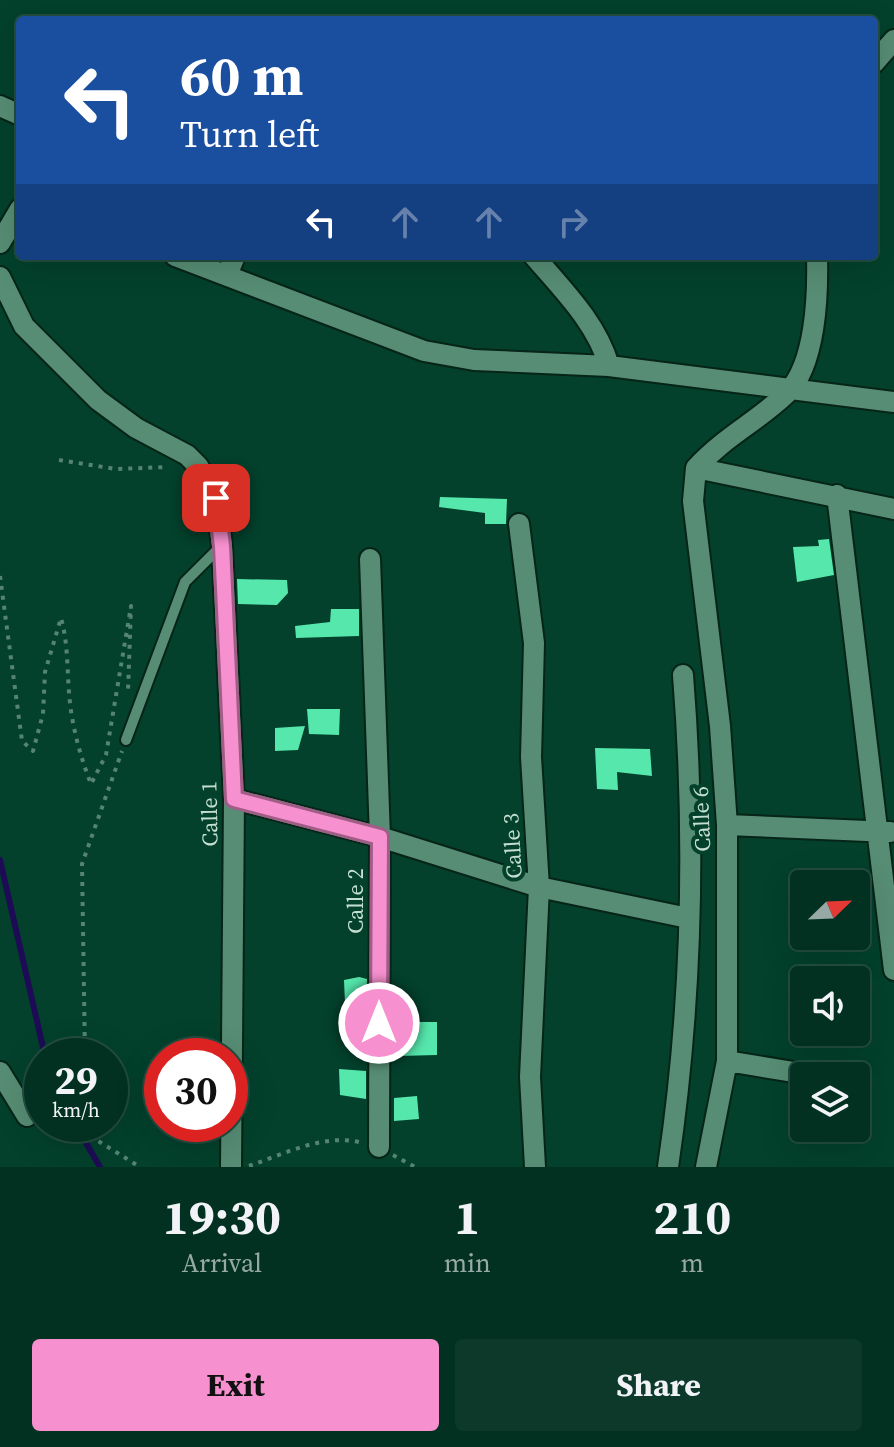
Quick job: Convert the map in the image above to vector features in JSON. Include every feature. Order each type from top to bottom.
[{"type":"street","points":[[878,58],[894,40]]},
{"type":"street","points":[[0,243],[16,216]]},
{"type":"street","points":[[200,260],[231,265],[424,351],[474,360],[609,366],[894,402]]},
{"type":"street","points":[[537,260],[587,321],[605,350],[609,366]]},
{"type":"street","points":[[696,468],[719,443],[789,391],[810,346],[819,302],[817,260]]},
{"type":"street","points":[[0,277],[24,326],[98,400],[136,428],[187,455],[198,466]]},
{"type":"street","name":"Calle 1","points":[[198,466],[216,498],[222,546],[234,799],[231,1167]]},
{"type":"street","points":[[696,468],[894,509]]},
{"type":"street","name":"Calle 6","points":[[696,468],[693,501],[720,726],[727,825],[727,1061],[706,1167]]},
{"type":"street","points":[[837,495],[887,832],[894,970]]},
{"type":"street","name":"Calle 3","points":[[519,524],[534,643],[531,757],[539,887],[530,1077],[535,1167]]},
{"type":"street","name":"Calle 2","points":[[370,559],[380,837],[379,1147]]},
{"type":"street","points":[[668,1167],[683,1068],[688,918],[690,770],[683,675]]},
{"type":"street","points":[[234,799],[380,837],[539,887],[688,918]]},
{"type":"street","points":[[727,825],[887,832]]},
{"type":"street","points":[[727,1061],[790,1071]]},
{"type":"street","points":[[0,1072],[24,1111]]},
{"type":"lane","points":[[126,740],[185,582],[222,546]]},
{"type":"path","points":[[59,460],[116,469],[198,466]]},
{"type":"path","points":[[0,576],[22,741],[33,751],[43,714],[45,672],[61,618],[67,641],[69,695],[82,762],[91,784],[106,755],[131,606],[128,695]]},
{"type":"path","points":[[85,1038],[82,864],[126,740]]},
{"type":"path","points":[[246,1167],[310,1145],[342,1139],[379,1147],[415,1167]]},
{"type":"path","points":[[100,1142],[140,1167]]},
{"type":"building","points":[[440,497],[507,499],[506,524],[485,524],[485,513],[439,507]]},
{"type":"building","points":[[829,539],[834,575],[797,582],[793,547],[819,546],[818,540]]},
{"type":"building","points":[[237,579],[287,580],[288,593],[277,605],[238,604]]},
{"type":"building","points":[[331,609],[359,609],[359,636],[296,638],[295,626],[330,622]]},
{"type":"building","points":[[307,709],[340,709],[339,735],[309,734]]},
{"type":"building","points":[[305,726],[298,750],[275,751],[275,728]]},
{"type":"building","points":[[595,748],[650,749],[652,776],[617,772],[618,790],[597,789]]},
{"type":"building","points":[[367,979],[366,1004],[345,1003],[344,980]]},
{"type":"building","points":[[399,1022],[437,1022],[437,1055],[398,1056]]},
{"type":"building","points":[[339,1069],[366,1071],[366,1099],[340,1095]]},
{"type":"building","points":[[417,1096],[419,1119],[394,1121],[394,1098]]},
{"type":"waterway","points":[[0,860],[41,1038]]},
{"type":"waterway","points":[[85,1142],[100,1167]]},
{"type":"route","points":[[216,498],[222,546],[234,799],[380,837],[379,1023]]}]
